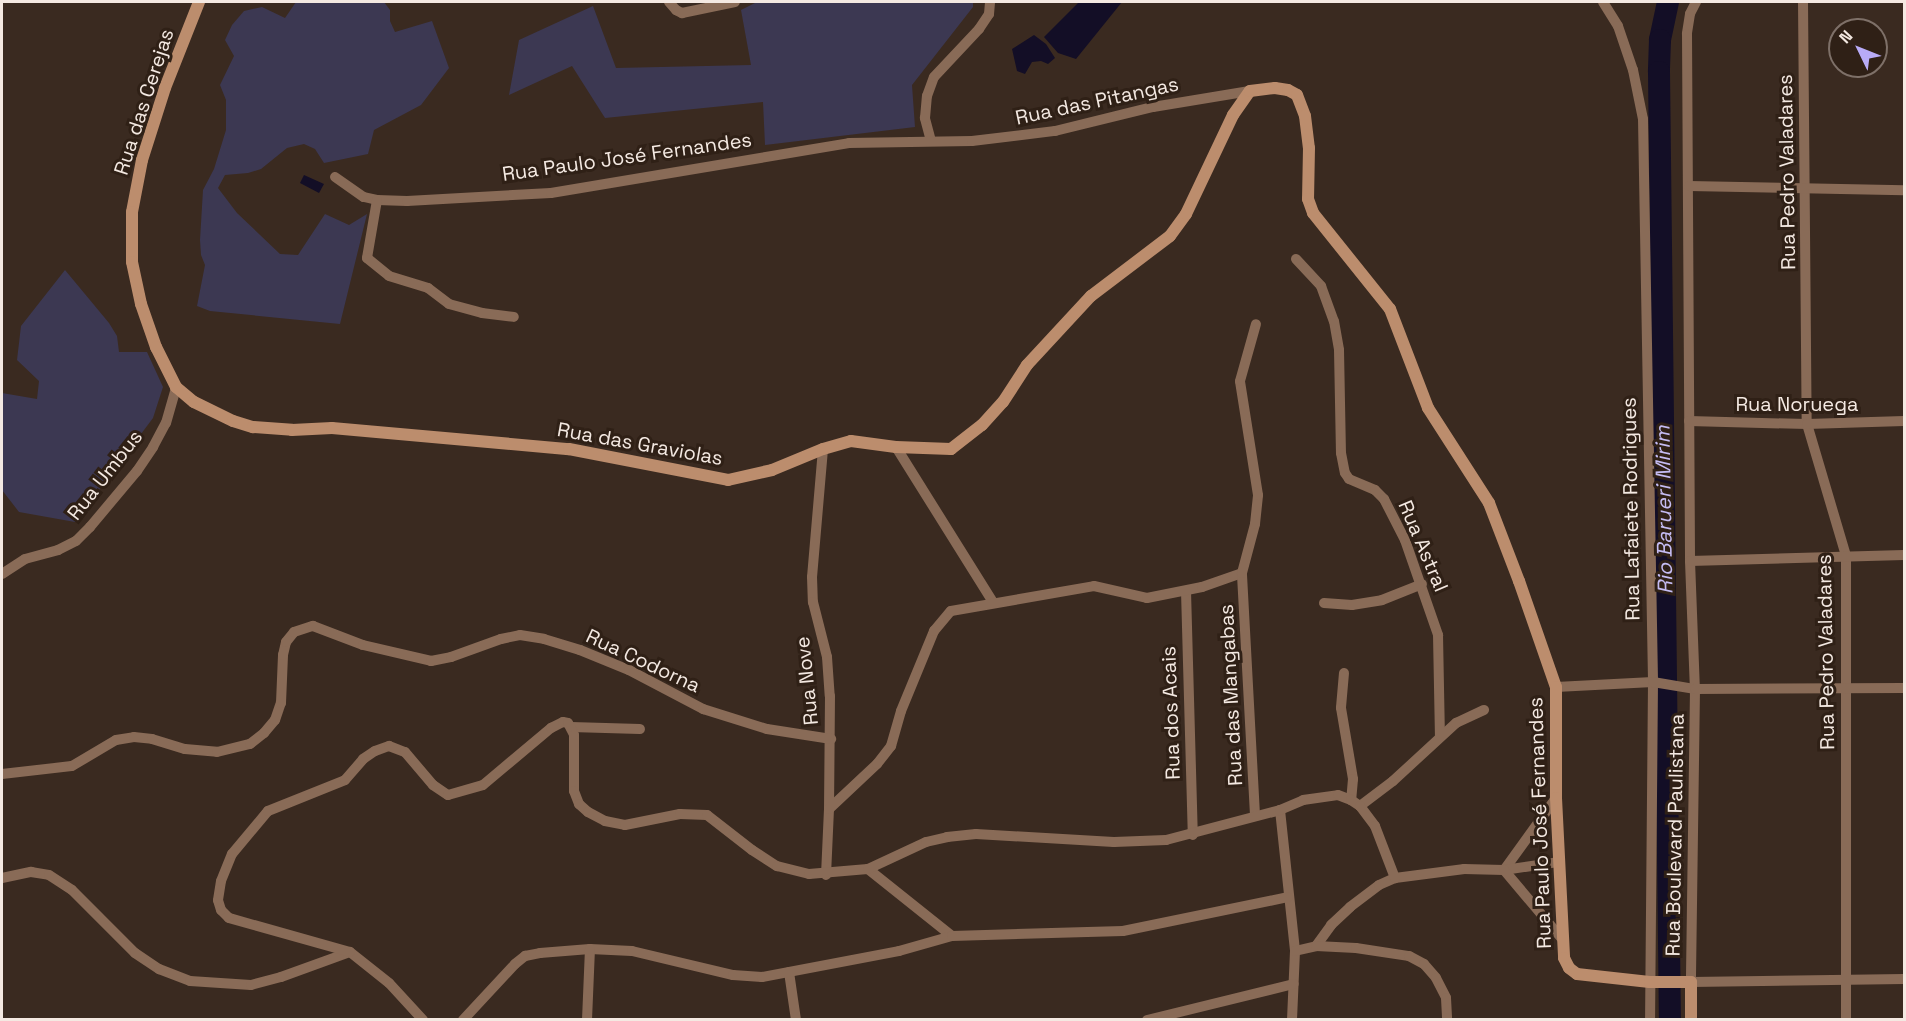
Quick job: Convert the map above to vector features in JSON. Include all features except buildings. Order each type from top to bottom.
[{"type":"main road","name":"Rua das Cerejas","points":[[176,387],[156,347],[141,304],[132,262],[132,212],[142,160],[199,2]]},
{"type":"main road","name":"Rua Paulo José Fernandes","points":[[1250,91],[1275,88],[1288,90],[1297,95],[1302,104],[1309,148],[1308,199],[1313,213],[1390,309],[1428,408],[1489,503],[1519,581],[1556,687],[1556,798],[1564,958],[1569,968],[1577,974],[1655,982],[1687,982]]},
{"type":"main road","name":"Rua das Graviolas","points":[[176,387],[194,402],[233,421],[253,427],[292,430],[332,428],[569,449],[728,480],[772,470],[823,449],[851,441],[896,447],[951,448],[966,438],[1003,402],[1027,365],[1090,296],[1170,236],[1186,214],[1233,115],[1250,91]]},
{"type":"main road","points":[[1687,982],[1691,1020]]},
{"type":"street","points":[[669,2],[682,13],[735,2]]},
{"type":"street","points":[[931,141],[926,118],[927,96],[934,77],[979,28],[989,14],[990,2]]},
{"type":"street","points":[[1690,688],[1688,34],[1690,14],[1696,2]]},
{"type":"street","name":"Rua Pedro Valadares","points":[[1803,2],[1807,424],[1846,556],[1846,1020]]},
{"type":"street","name":"Rua Lafaiete Rodrigues","points":[[1604,3],[1622,37],[1633,70],[1643,119],[1658,683],[1655,982],[1650,1020]]},
{"type":"street","name":"Rua das Pitangas","points":[[931,141],[972,141],[1055,131],[1153,107],[1250,91]]},
{"type":"street","name":"Rua Paulo José Fernandes","points":[[334,177],[364,197],[407,201],[550,192],[840,144],[931,141]]},
{"type":"street","points":[[1689,186],[1905,190]]},
{"type":"street","points":[[377,200],[368,258],[389,276],[428,288],[449,304],[514,317]]},
{"type":"street","name":"Rua Astral","points":[[1296,259],[1321,286],[1334,321],[1339,350],[1341,453],[1345,473],[1349,479],[1375,490],[1384,499],[1405,540],[1438,634],[1440,736]]},
{"type":"street","name":"Rua das Mangabas","points":[[1255,815],[1242,573],[1255,524],[1258,495],[1240,381],[1256,324]]},
{"type":"street","name":"Rua Umbus","points":[[2,574],[25,559],[58,550],[76,541],[90,527],[137,471],[153,447],[166,423],[176,387]]},
{"type":"street","name":"Rua Noruega","points":[[1689,421],[1807,424],[1905,421]]},
{"type":"street","points":[[896,447],[993,602]]},
{"type":"street","name":"Rua Nove","points":[[823,449],[812,577],[813,602],[827,657],[831,739],[826,875]]},
{"type":"street","points":[[1690,561],[1905,555]]},
{"type":"street","name":"Rua das Mangabas","points":[[830,809],[877,764],[891,746],[901,711],[934,631],[951,611],[1094,586],[1147,598],[1186,591],[1242,573]]},
{"type":"street","points":[[1324,603],[1352,605],[1382,600],[1422,584]]},
{"type":"street","name":"Rua dos Acais","points":[[1186,591],[1193,834]]},
{"type":"street","name":"Rua Codorna","points":[[2,774],[72,766],[116,740],[134,737],[152,739],[185,750],[217,752],[250,744],[264,734],[275,720],[281,703],[283,655],[286,642],[294,632],[313,626],[323,628],[350,641],[431,661],[520,635],[544,639],[580,650],[629,670],[703,709],[767,729],[831,739]]},
{"type":"street","points":[[1344,674],[1341,708],[1356,803]]},
{"type":"street","points":[[1556,687],[1658,683],[1690,688],[1905,688]]},
{"type":"street","name":"Rua Boulevard Paulistana","points":[[1687,982],[1690,688]]},
{"type":"street","points":[[1356,803],[1393,781],[1456,723],[1484,710]]},
{"type":"street","points":[[423,1020],[389,983],[350,952],[229,918],[221,910],[218,900],[221,881],[232,854],[268,811],[282,803],[322,791],[345,780],[363,759],[381,748],[389,746],[405,752],[433,785],[448,795],[483,785],[556,724],[563,722],[571,727],[640,729]]},
{"type":"street","points":[[571,727],[574,735],[574,791],[579,804],[588,812],[605,821],[625,825],[680,814],[707,815],[752,850],[777,866],[795,872],[826,875],[868,869],[926,842],[976,834],[1004,838],[1142,842],[1193,834],[1255,815],[1280,810],[1303,800],[1338,795],[1356,803],[1375,826],[1395,878]]},
{"type":"street","points":[[1504,870],[1556,798]]},
{"type":"street","points":[[1280,810],[1295,951],[1292,1020]]},
{"type":"street","points":[[1316,946],[1331,925],[1350,907],[1379,885],[1395,878],[1464,869],[1504,870],[1559,862]]},
{"type":"street","points":[[868,869],[952,936]]},
{"type":"street","points":[[1504,870],[1563,940]]},
{"type":"street","points":[[2,878],[32,872],[49,875],[72,890],[135,952],[159,969],[190,981],[251,985],[350,952]]},
{"type":"street","points":[[463,1020],[506,972],[525,956],[590,949],[615,949],[653,954],[733,975],[762,977],[899,951],[952,936],[1123,931],[1288,897]]},
{"type":"street","points":[[1295,951],[1316,946],[1384,950],[1409,956],[1424,964],[1436,978],[1446,998],[1447,1020]]},
{"type":"street","points":[[587,1020],[590,949]]},
{"type":"street","points":[[789,972],[796,1020]]},
{"type":"street","points":[[1687,982],[1905,979]]},
{"type":"street","points":[[1147,1020],[1294,984]]},
{"type":"shaded area","points":[[296,2],[384,2],[390,10],[390,21],[395,32],[432,21],[449,68],[421,105],[374,130],[368,154],[324,163],[315,149],[304,144],[287,148],[261,169],[248,173],[225,175],[218,188],[237,213],[280,254],[298,255],[325,214],[349,225],[367,214],[340,324],[210,311],[197,306],[205,265],[201,255],[200,240],[203,190],[214,169],[226,130],[226,100],[220,85],[234,56],[225,40],[232,25],[244,11],[262,7],[285,18]]},
{"type":"shaded area","points":[[757,2],[973,2],[973,7],[912,85],[915,127],[765,145],[763,102],[605,118],[572,66],[509,95],[519,40],[593,6],[616,68],[751,65],[741,10]]},
{"type":"shaded area","points":[[1079,2],[1122,2],[1076,59],[1058,53],[1044,37]]},
{"type":"shaded area","points":[[1034,35],[1046,44],[1055,58],[1048,64],[1041,61],[1032,62],[1025,74],[1017,71],[1012,49]]},
{"type":"shaded area","points":[[304,175],[324,184],[319,193],[300,183]]},
{"type":"shaded area","points":[[65,270],[109,323],[117,336],[119,352],[147,352],[163,387],[153,418],[75,522],[19,512],[2,490],[2,393],[37,399],[39,381],[17,360],[21,326]]},
{"type":"waterway","name":"Rio Barueri Mirim","points":[[1668,2],[1660,40],[1659,72],[1670,1020]]}]
